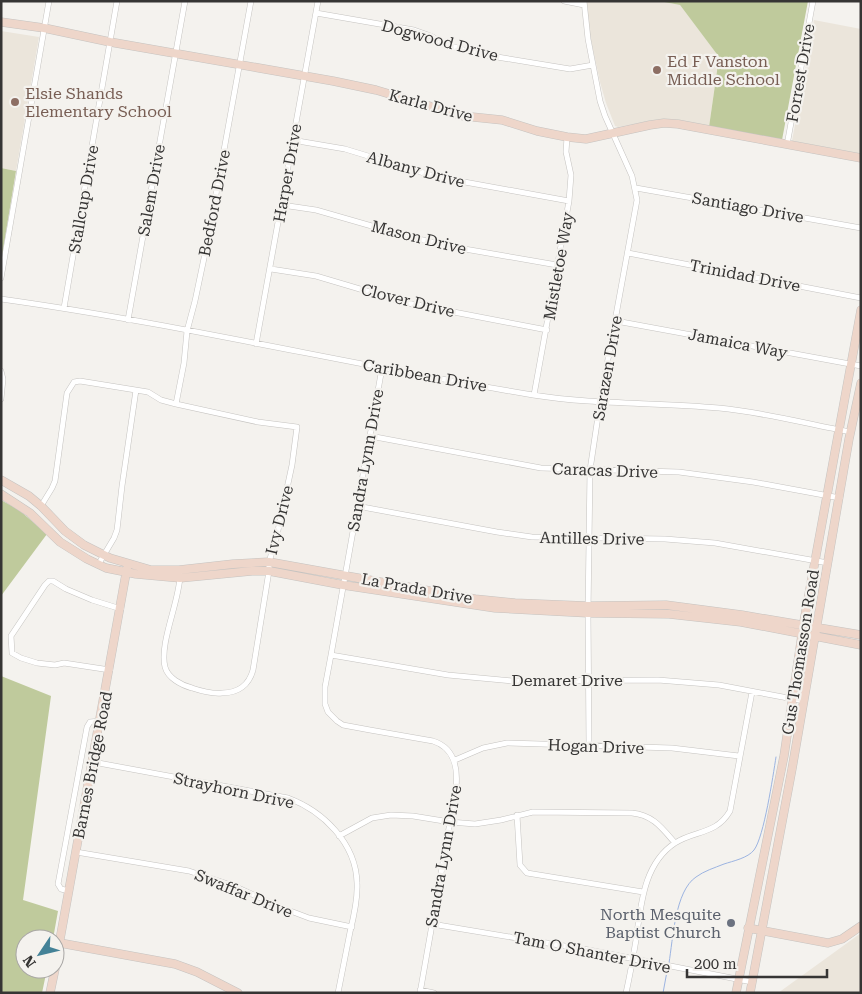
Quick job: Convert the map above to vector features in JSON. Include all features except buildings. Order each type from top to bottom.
[{"type":"main road","name":"Karla Drive","points":[[1,22],[305,75],[376,90],[463,116],[502,120],[537,131],[567,137],[586,139],[664,123],[861,158]]},
{"type":"main road","name":"Gus Thomasson Road","points":[[736,993],[784,756],[802,630],[861,310]]},
{"type":"main road","name":"Gus Thomasson Road","points":[[750,993],[861,383]]},
{"type":"main road","name":"La Prada Drive","points":[[1,480],[41,506],[70,535],[84,545],[103,556],[151,570],[179,570],[233,564],[345,575],[475,599],[600,612],[736,618],[802,630],[861,645]]},
{"type":"main road","points":[[13,501],[17,489]]},
{"type":"main road","name":"La Prada Drive","points":[[1,494],[30,513],[60,542],[98,565],[127,572],[180,578],[269,567],[343,585],[495,608],[588,610]]},
{"type":"main road","name":"Barnes Bridge Road","points":[[62,929],[128,563]]},
{"type":"main road","points":[[232,573],[233,564]]},
{"type":"main road","name":"La Prada Drive","points":[[815,633],[861,635]]},
{"type":"main road","points":[[748,928],[761,932],[828,942],[842,939],[861,926]]},
{"type":"main road","points":[[65,944],[175,964],[197,972],[238,993]]},
{"type":"main road","name":"Barnes Bridge Road","points":[[50,993],[53,979]]},
{"type":"street","points":[[1,278],[49,1]]},
{"type":"street","name":"Stallcup Drive","points":[[64,308],[117,1]]},
{"type":"street","name":"Salem Drive","points":[[128,320],[185,1]]},
{"type":"street","name":"Bedford Drive","points":[[176,404],[188,330],[251,1]]},
{"type":"street","name":"Harper Drive","points":[[256,344],[318,1]]},
{"type":"street","points":[[564,1],[584,3]]},
{"type":"street","name":"Forrest Drive","points":[[787,145],[813,1]]},
{"type":"street","name":"Sarazen Drive","points":[[584,3],[600,101],[632,176],[637,200],[600,403],[590,470],[588,745]]},
{"type":"street","name":"Dogwood Drive","points":[[316,13],[414,30],[452,46],[473,52],[570,70],[593,65]]},
{"type":"street","name":"Mistletoe Way","points":[[534,395],[569,201],[571,175],[566,152],[567,137]]},
{"type":"street","name":"Albany Drive","points":[[292,140],[345,150],[437,177],[569,201]]},
{"type":"street","name":"Santiago Drive","points":[[636,188],[861,228]]},
{"type":"street","name":"Mason Drive","points":[[282,205],[316,210],[453,247],[557,265]]},
{"type":"street","name":"Trinidad Drive","points":[[628,253],[861,298]]},
{"type":"street","name":"Clover Drive","points":[[270,269],[316,276],[407,303],[547,330]]},
{"type":"street","name":"Caribbean Drive","points":[[1,299],[188,330],[382,368],[534,395],[600,403],[676,404],[722,408],[760,413],[851,432]]},
{"type":"street","name":"Jamaica Way","points":[[616,321],[861,366]]},
{"type":"street","name":"Sandra Lynn Drive","points":[[382,368],[325,688],[325,704],[328,712],[343,725],[433,741],[445,747],[455,760],[457,779],[420,992]]},
{"type":"street","points":[[1,371],[3,379],[1,399]]},
{"type":"street","name":"Ivy Drive","points":[[41,506],[55,481],[67,393],[74,382],[80,381],[148,392],[161,400],[176,404],[258,422],[297,427],[292,465],[269,567],[250,680],[245,686],[228,693],[201,691],[186,686],[170,675],[165,667],[166,642],[180,578],[179,570]]},
{"type":"street","points":[[98,565],[117,530],[136,390]]},
{"type":"street","name":"Caracas Drive","points":[[370,436],[540,468],[679,472],[720,477],[840,498]]},
{"type":"street","name":"Antilles Drive","points":[[357,506],[523,536],[665,539],[715,543],[828,563]]},
{"type":"street","points":[[110,670],[64,663],[55,665],[37,663],[20,658],[12,652],[10,636],[44,585],[49,581],[53,581],[66,590],[121,609]]},
{"type":"street","name":"Demaret Drive","points":[[331,654],[413,670],[512,681],[658,680],[719,685],[804,701]]},
{"type":"street","points":[[626,993],[643,892],[659,858],[675,843],[714,828],[730,811],[752,692]]},
{"type":"street","points":[[69,891],[59,888],[58,884],[86,726],[90,722],[100,722]]},
{"type":"street","name":"Hogan Drive","points":[[455,760],[483,748],[507,744],[672,748],[739,756]]},
{"type":"street","name":"Strayhorn Drive","points":[[93,762],[288,798],[312,809],[327,821],[339,836],[355,864],[358,882],[352,927],[338,993]]},
{"type":"street","points":[[339,836],[372,818],[391,815],[475,824],[533,812],[641,814],[657,822],[675,843]]},
{"type":"street","points":[[517,815],[520,865],[527,873],[643,892]]},
{"type":"street","name":"Swaffar Drive","points":[[76,852],[189,871],[234,886],[309,918],[352,927]]},
{"type":"street","name":"Tam O Shanter Drive","points":[[432,924],[752,982]]},
{"type":"street","points":[[420,992],[434,993]]},
{"type":"shaded area","name":"Ed F Vanston Middle School","points":[[586,1],[659,1],[680,5],[719,57],[709,127],[661,119],[615,126],[600,82],[589,31]]},
{"type":"shaded area","points":[[814,20],[861,29],[861,154],[792,141]]},
{"type":"shaded area","name":"Elsie Shands Elementary School","points":[[1,31],[39,37],[16,171],[1,168]]},
{"type":"shaded area","points":[[861,933],[861,993],[778,993]]},
{"type":"green space","points":[[659,1],[808,1],[782,140],[709,127],[719,57],[680,5]]},
{"type":"green space","points":[[1,168],[16,171],[1,262]]},
{"type":"green space","points":[[1,500],[19,510],[47,534],[1,596]]},
{"type":"green space","points":[[1,676],[51,696],[23,900],[58,911],[55,929],[15,929],[15,979],[45,979],[42,993],[1,993]]},
{"type":"waterway","points":[[669,963],[679,904],[689,884],[706,871],[748,855],[758,843],[768,806],[776,757]]},
{"type":"waterway","points":[[663,993],[668,966]]},
{"type":"place","name":"Ed F Vanston Middle School","points":[[657,70]]},
{"type":"place","name":"Elsie Shands Elementary School","points":[[15,102]]},
{"type":"place","name":"North Mesquite Baptist Church","points":[[731,923]]}]
